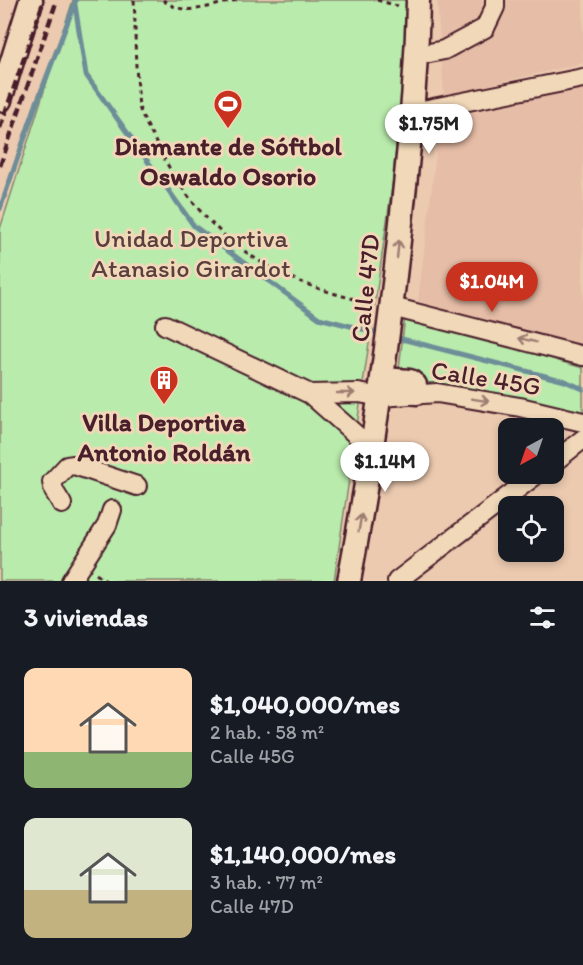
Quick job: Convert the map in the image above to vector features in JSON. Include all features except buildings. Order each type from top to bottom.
[{"type":"main road","points":[[0,52],[30,0]]},
{"type":"main road","points":[[0,100],[30,0]]},
{"type":"main road","name":"Calle 47D","points":[[350,581],[382,383],[386,310],[413,112],[418,0]]},
{"type":"main road","points":[[382,383],[410,381],[415,385],[416,393]]},
{"type":"street","points":[[415,56],[444,50],[486,28],[495,7],[495,0]]},
{"type":"street","points":[[413,112],[583,78]]},
{"type":"street","name":"Calle 45G","points":[[386,310],[583,356]]},
{"type":"street","points":[[165,325],[310,394],[371,448]]},
{"type":"street","points":[[310,394],[359,393],[382,383]]},
{"type":"street","name":"Calle 45G","points":[[416,393],[437,393],[520,407],[583,422]]},
{"type":"street","points":[[564,454],[583,439]]},
{"type":"street","points":[[62,504],[54,491],[52,482],[67,466],[74,465],[137,486]]},
{"type":"street","points":[[397,581],[524,484]]},
{"type":"street","points":[[71,581],[107,525],[112,510]]},
{"type":"path","points":[[134,0],[134,53],[140,109],[168,168],[196,208],[234,245],[276,271],[341,296],[386,310]]},
{"type":"path","points":[[163,0],[169,5],[189,11],[238,0]]},
{"type":"shaded area","points":[[437,0],[583,0],[583,63],[444,95]]},
{"type":"shaded area","points":[[583,87],[583,350],[418,301],[440,120]]},
{"type":"green space","name":"Unidad Deportiva Atanasio Girardot","points":[[73,0],[411,0],[392,187],[334,581],[0,581],[0,229]]},
{"type":"green space","points":[[405,316],[583,368],[583,415],[398,378]]},
{"type":"waterway","points":[[0,209],[76,0]]},
{"type":"waterway","points":[[75,5],[86,75],[194,226],[319,318],[382,334]]},
{"type":"waterway","points":[[394,337],[565,381],[583,389]]},
{"type":"railway","points":[[0,128],[44,0]]},
{"type":"railway","points":[[0,166],[57,0]]},
{"type":"place","name":"Diamante de Sóftbol Oswaldo Osorio","points":[[228,130]]},
{"type":"place","name":"Villa Deportiva Antonio Roldán","points":[[164,406]]}]
